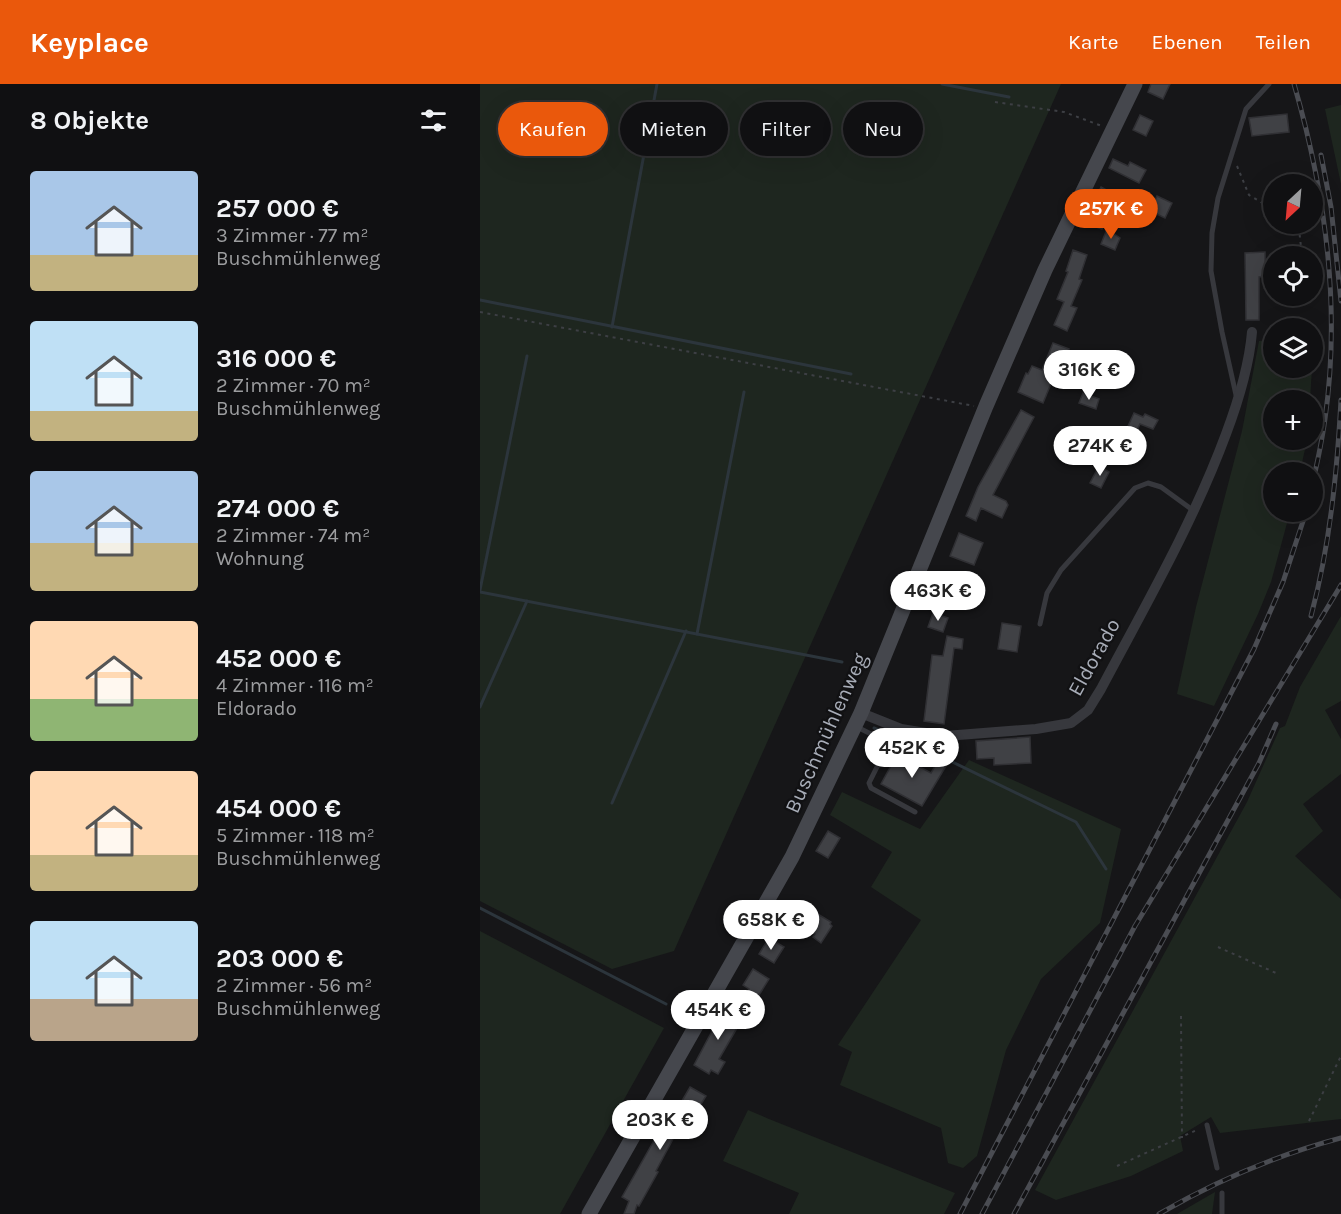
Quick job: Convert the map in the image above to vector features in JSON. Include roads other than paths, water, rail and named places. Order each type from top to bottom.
[{"type":"street","name":"Buschmühlenweg","points":[[589,1214],[792,857],[858,720],[986,406],[1045,270],[1135,84]]},
{"type":"street","name":"Eldorado","points":[[858,720],[945,736],[1036,729],[1071,723],[1088,710],[1194,511],[1215,463],[1237,400],[1250,351],[1252,332]]},
{"type":"lane","points":[[1237,400],[1211,271],[1212,234],[1216,210],[1246,109],[1269,84]]},
{"type":"lane","points":[[1040,624],[1047,593],[1061,570],[1135,488],[1148,483],[1161,487],[1194,511]]},
{"type":"lane","points":[[858,720],[889,743],[869,783],[871,788],[915,813]]},
{"type":"lane","points":[[1207,1125],[1217,1168]]},
{"type":"lane","points":[[1222,1193],[1222,1214]]},
{"type":"waterway","points":[[612,327],[657,84]]},
{"type":"waterway","points":[[942,84],[1009,97]]},
{"type":"waterway","points":[[480,300],[851,374]]},
{"type":"waterway","points":[[480,590],[527,356]]},
{"type":"waterway","points":[[697,634],[744,392]]},
{"type":"waterway","points":[[480,592],[842,662]]},
{"type":"waterway","points":[[480,707],[527,601]]},
{"type":"waterway","points":[[612,803],[686,631]]},
{"type":"waterway","points":[[874,728],[938,755],[1076,822],[1106,869]]},
{"type":"waterway","points":[[480,908],[666,1004]]},
{"type":"railway","points":[[1294,84],[1322,207],[1330,292],[1330,377],[1317,462]]},
{"type":"railway","points":[[1321,155],[1331,207],[1341,301]]},
{"type":"railway","points":[[1311,616],[1332,509],[1341,400]]},
{"type":"railway","points":[[960,1214],[1254,649],[1283,582],[1303,522]]},
{"type":"railway","points":[[982,1214],[1135,926],[1341,585]]},
{"type":"railway","points":[[1014,1214],[1259,763],[1276,724]]},
{"type":"railway","points":[[1159,1214],[1247,1170],[1294,1152],[1341,1138]]}]
